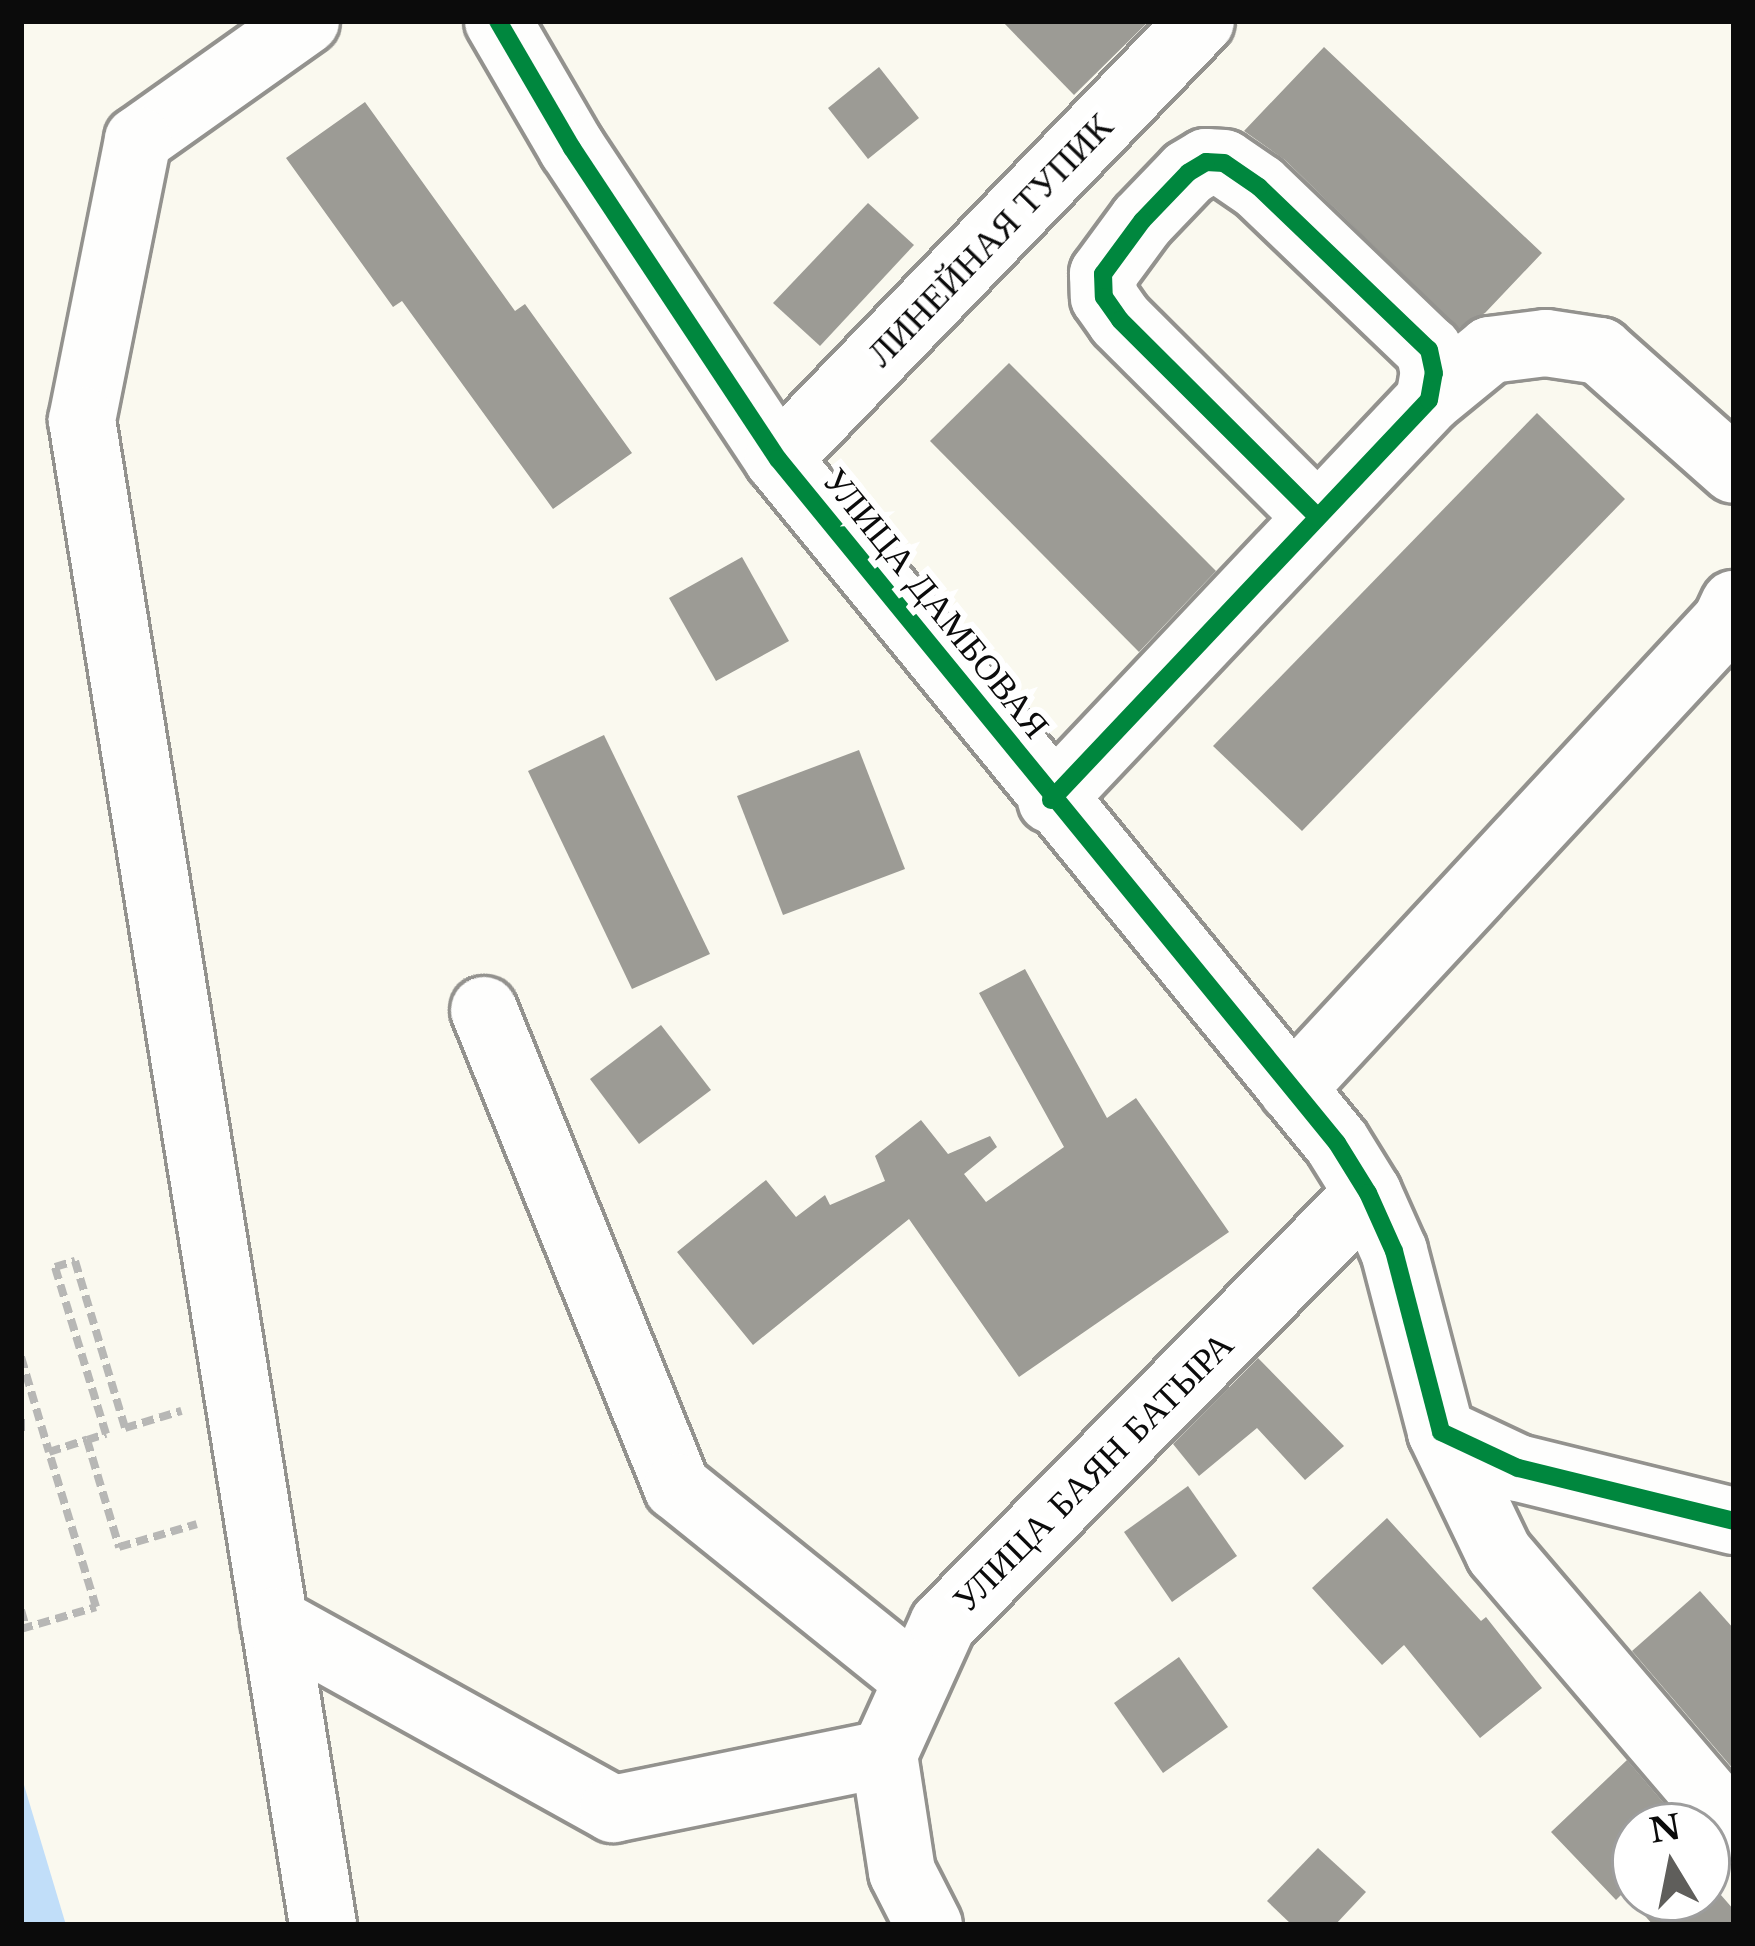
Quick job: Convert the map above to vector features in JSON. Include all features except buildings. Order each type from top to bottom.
[{"type":"street","points":[[306,21],[138,140],[82,420],[323,1925]]},
{"type":"street","name":"УЛИЦА ДАМБОВАЯ","points":[[498,21],[572,148],[778,459],[1052,800],[1337,1143],[1368,1193],[1416,1319],[1441,1432],[1499,1552],[1734,1828]]},
{"type":"street","name":"ЛИНЕЙНАЯ ТУПИК","points":[[778,459],[1201,21]]},
{"type":"street","points":[[1318,517],[1120,320],[1104,297],[1103,274],[1142,221],[1187,173],[1206,162],[1224,163],[1259,187],[1430,350],[1434,373],[1429,400]]},
{"type":"street","points":[[1052,800],[1429,400],[1490,350],[1546,343],[1600,351],[1734,470]]},
{"type":"street","points":[[1292,1089],[1726,621],[1734,604]]},
{"type":"street","points":[[484,1010],[676,1486],[917,1680]]},
{"type":"street","name":"УЛИЦА БАЯН БАТЫРА","points":[[884,1754],[943,1624],[1368,1193]]},
{"type":"street","points":[[1441,1432],[1518,1468],[1734,1521]]},
{"type":"street","points":[[274,1621],[613,1809],[884,1754],[902,1872],[929,1925]]},
{"type":"path","points":[[49,1451],[106,1434],[55,1267],[75,1261],[125,1428],[237,1395]]},
{"type":"path","points":[[21,1357],[96,1607],[24,1629],[21,1610]]},
{"type":"path","points":[[21,1419],[21,1431]]},
{"type":"path","points":[[87,1440],[119,1547],[190,1526]]},
{"type":"water","points":[[21,1775],[66,1925],[21,1925]]},
{"type":"cycle path","points":[[498,21],[572,148],[778,459],[1337,1143],[1368,1193],[1394,1251],[1441,1432],[1518,1468],[1734,1521]]},
{"type":"cycle path","points":[[1051,800],[1429,400],[1434,373],[1429,350],[1259,187],[1224,163],[1206,162],[1188,173],[1142,221],[1103,274],[1104,297],[1120,320],[1318,517]]}]
